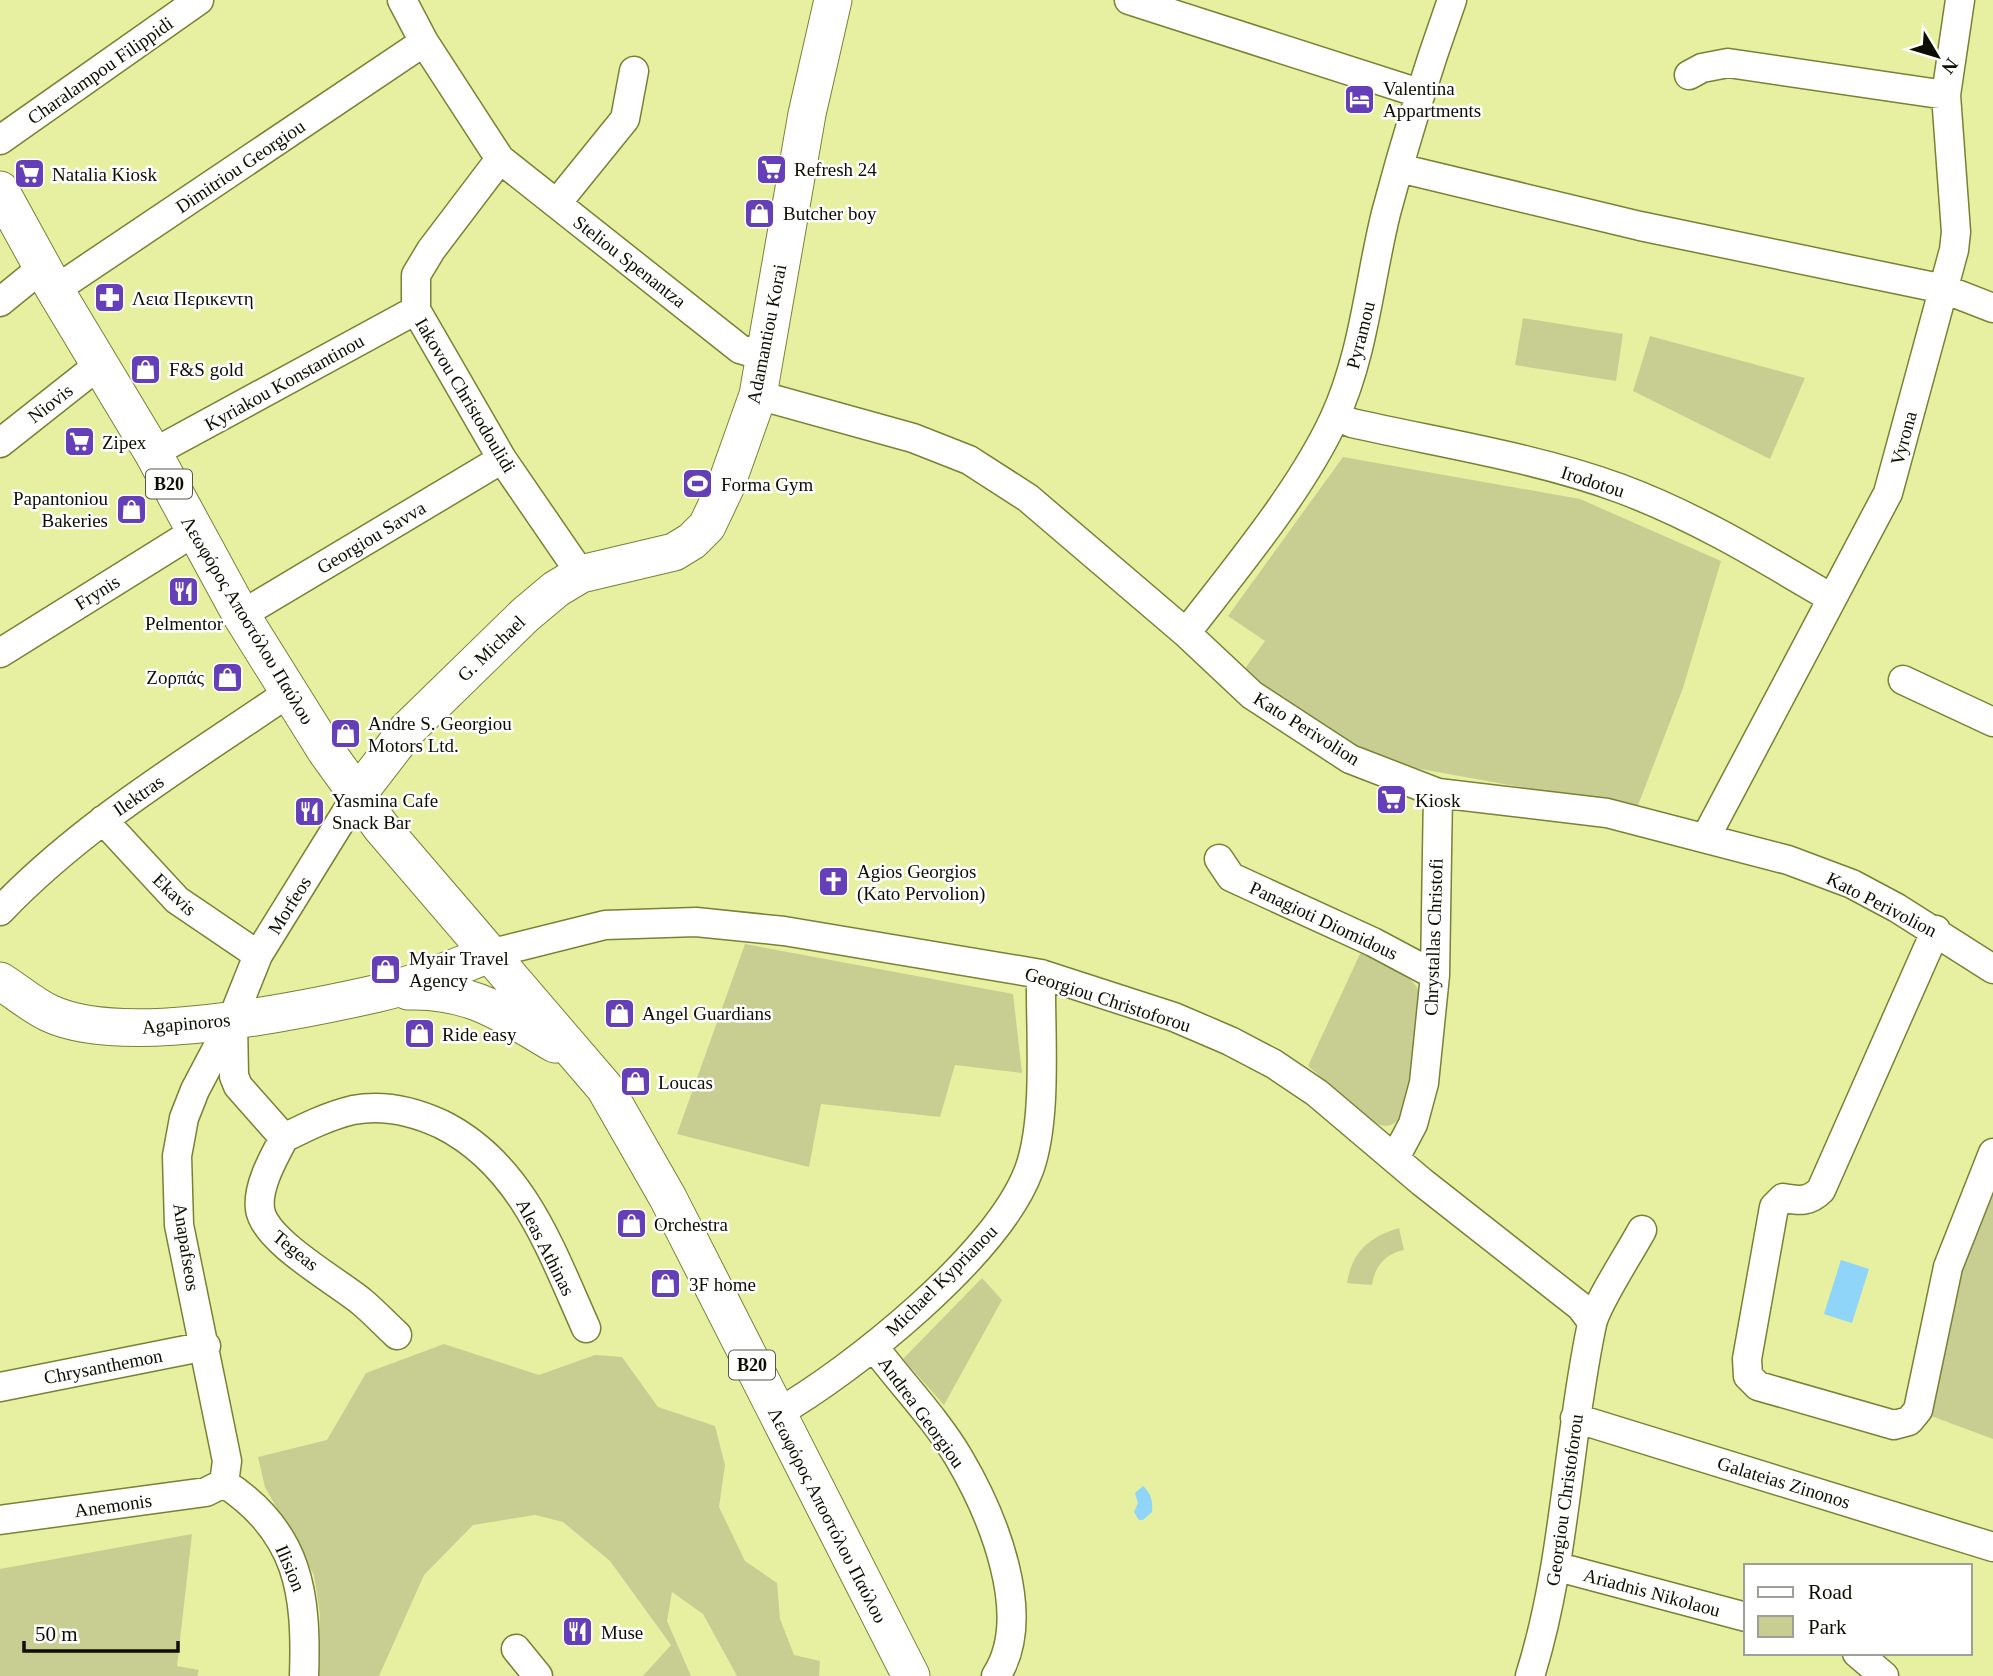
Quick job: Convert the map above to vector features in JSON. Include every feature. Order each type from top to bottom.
[{"type":"main road","name":"Adamantiou Korai","points":[[581,574],[674,552],[692,541],[707,526],[726,488],[758,395],[807,114],[833,0]]},
{"type":"main road","name":"Λεωφόρος Αποστόλου Παύλου","points":[[0,190],[49,279],[153,453],[240,615],[288,693],[350,785],[489,954]]},
{"type":"main road","name":"G. Michael","points":[[350,785],[525,615],[581,574]]},
{"type":"main road","points":[[380,992],[489,954]]},
{"type":"main road","name":"B20","points":[[489,954],[583,1060]]},
{"type":"main road","name":"Agapinoros","points":[[0,981],[50,1013],[92,1023],[153,1028],[232,1020],[380,992]]},
{"type":"main road","points":[[380,992],[436,990],[485,1003],[583,1060]]},
{"type":"main road","name":"Λεωφόρος Αποστόλου Παύλου","points":[[583,1060],[606,1088],[645,1154],[911,1676]]},
{"type":"street","name":"Charalampou Filippidi","points":[[0,140],[199,0]]},
{"type":"street","points":[[402,0],[424,42],[500,159]]},
{"type":"street","points":[[1129,0],[1189,8],[1419,93]]},
{"type":"street","name":"Pyramou","points":[[1186,633],[1321,447],[1336,416],[1354,368],[1386,215],[1419,93],[1452,0]]},
{"type":"street","name":"Vyrona","points":[[1706,837],[1831,598],[1867,539],[1888,493],[1944,289],[1956,232],[1946,95],[1960,0]]},
{"type":"street","name":"Dimitriou Georgiou","points":[[0,302],[49,279],[424,42]]},
{"type":"street","points":[[1689,75],[1702,68],[1728,63],[1946,95]]},
{"type":"street","points":[[557,203],[625,119],[634,71]]},
{"type":"street","name":"Steliou Spenantza","points":[[500,159],[740,349],[764,356]]},
{"type":"street","name":"Iakovou Christodoulidi","points":[[500,159],[416,275],[416,310],[502,459],[581,574]]},
{"type":"street","points":[[1399,168],[1640,226],[1944,289],[1993,308]]},
{"type":"street","name":"Kyriakou Konstantinou","points":[[153,453],[416,310]]},
{"type":"street","name":"Niovis","points":[[0,443],[100,364]]},
{"type":"street","name":"Kato Perivolion","points":[[758,395],[913,438],[969,460],[1028,498],[1186,633],[1252,695],[1350,759],[1438,793],[1607,813],[1788,860],[1852,884],[1936,930],[1993,969]]},
{"type":"street","name":"Irodotou","points":[[1336,416],[1352,423],[1571,473],[1619,488],[1727,536],[1831,598]]},
{"type":"street","name":"Georgiou Savva","points":[[240,615],[502,459]]},
{"type":"street","name":"Frynis","points":[[0,653],[194,531]]},
{"type":"street","points":[[1903,680],[1992,718]]},
{"type":"street","name":"Ilektras","points":[[0,911],[40,869],[103,820],[288,693]]},
{"type":"street","name":"Morfeos","points":[[232,1020],[258,955],[350,785]]},
{"type":"street","name":"Chrystallas Christofi","points":[[1395,1158],[1413,1124],[1424,1083],[1435,975],[1438,793]]},
{"type":"street","name":"Ekavis","points":[[103,820],[177,900],[258,955]]},
{"type":"street","name":"Panagioti Diomidous","points":[[1219,859],[1231,877],[1373,942],[1435,975]]},
{"type":"street","name":"Georgiou Christoforou","points":[[489,954],[605,925],[696,922],[783,931],[1041,974],[1174,1017],[1241,1046],[1317,1093],[1581,1307],[1592,1322]]},
{"type":"street","points":[[1936,930],[1821,1190],[1813,1198],[1783,1198],[1774,1207],[1748,1359],[1748,1376],[1758,1386],[1894,1425],[1909,1421],[1918,1410],[1948,1267],[1993,1153]]},
{"type":"street","name":"Michael Kyprianou","points":[[776,1414],[874,1347],[915,1311],[991,1232],[1013,1203],[1029,1169],[1037,1135],[1041,974]]},
{"type":"street","points":[[232,1020],[234,1076],[238,1086],[284,1138]]},
{"type":"street","name":"Anapafseos","points":[[224,1483],[228,1461],[179,1225],[177,1156],[184,1118],[195,1090],[232,1020]]},
{"type":"street","name":"Aleas Athinas","points":[[284,1138],[322,1119],[355,1110],[394,1108],[424,1116],[453,1131],[487,1154],[521,1194],[539,1224],[586,1328]]},
{"type":"street","name":"Tegeas","points":[[284,1138],[267,1175],[260,1207],[264,1221],[285,1243],[363,1303],[397,1335]]},
{"type":"street","name":"Georgiou Christoforou","points":[[1530,1676],[1558,1567],[1575,1418],[1592,1322],[1642,1230]]},
{"type":"street","name":"Chrysanthemon","points":[[0,1387],[206,1346]]},
{"type":"street","name":"Andrea Georgiou","points":[[874,1347],[958,1457],[993,1528],[1013,1620],[1004,1662],[996,1676]]},
{"type":"street","name":"Galateias Zinonos","points":[[1575,1418],[1993,1547]]},
{"type":"street","name":"Anemonis","points":[[0,1520],[206,1492],[224,1483]]},
{"type":"street","name":"Ilision","points":[[224,1483],[255,1507],[291,1559],[303,1598],[304,1676]]},
{"type":"street","name":"Ariadnis Nikolaou","points":[[1558,1567],[1744,1616]]},
{"type":"street","points":[[516,1649],[538,1676]]},
{"type":"street","points":[[1859,1655],[1884,1676]]},
{"type":"green space","points":[[1523,318],[1623,334],[1616,381],[1515,365]]},
{"type":"green space","points":[[1650,336],[1805,378],[1770,459],[1633,391]]},
{"type":"green space","points":[[1343,457],[1580,499],[1721,561],[1683,688],[1637,808],[1393,764],[1335,740],[1241,674],[1265,641],[1228,616]]},
{"type":"green space","points":[[745,944],[1013,994],[1022,1073],[955,1065],[940,1117],[821,1104],[809,1167],[677,1134]]},
{"type":"green space","points":[[1367,953],[1409,979],[1416,986],[1425,1004],[1403,1112],[1395,1123],[1387,1126],[1374,1122],[1308,1066],[1360,954]]},
{"type":"green space","points":[[1993,1173],[1993,1439],[1923,1413],[1966,1247]]},
{"type":"green space","points":[[1399,1228],[1404,1250],[1391,1254],[1382,1262],[1372,1285],[1347,1283],[1353,1263],[1364,1247],[1379,1236]]},
{"type":"green space","points":[[982,1278],[1002,1300],[944,1405],[903,1359]]},
{"type":"green space","points":[[444,1344],[539,1375],[595,1355],[622,1357],[658,1407],[715,1426],[725,1465],[719,1507],[745,1561],[777,1583],[780,1619],[794,1655],[820,1661],[819,1676],[737,1676],[703,1614],[672,1592],[667,1621],[691,1676],[643,1676],[671,1645],[610,1561],[563,1522],[535,1515],[473,1525],[424,1575],[379,1676],[319,1676],[320,1614],[314,1575],[265,1487],[258,1457],[327,1440],[366,1373]]},
{"type":"green space","points":[[192,1534],[177,1666],[199,1670],[197,1676],[0,1676],[0,1569]]},
{"type":"water","points":[[1841,1260],[1869,1269],[1852,1323],[1824,1314]]},
{"type":"water","points":[[1143,1486],[1151,1498],[1152,1512],[1139,1520],[1134,1512],[1138,1503],[1135,1493]]},
{"type":"place","name":"Valentina Appartments","points":[[1360,99]]},
{"type":"place","name":"Refresh 24","points":[[771,169]]},
{"type":"place","name":"Natalia Kiosk","points":[[29,174]]},
{"type":"place","name":"Butcher boy","points":[[760,213]]},
{"type":"place","name":"Λεια Περικεντη","points":[[109,298]]},
{"type":"place","name":"F&S gold","points":[[146,369]]},
{"type":"place","name":"Zipex","points":[[79,442]]},
{"type":"place","name":"Forma Gym","points":[[698,484]]},
{"type":"place","name":"Papantoniou Bakeries","points":[[131,509]]},
{"type":"place","name":"Pelmentor","points":[[184,592]]},
{"type":"place","name":"Ζορπάς","points":[[227,677]]},
{"type":"place","name":"Andre S. Georgiou Motors Ltd.","points":[[345,734]]},
{"type":"place","name":"Kiosk","points":[[1392,800]]},
{"type":"place","name":"Yasmina Cafe Snack Bar","points":[[309,811]]},
{"type":"place","name":"Agios Georgios (Kato Pervolion)","points":[[834,882]]},
{"type":"place","name":"Myair Travel Agency","points":[[386,969]]},
{"type":"place","name":"Angel Guardians","points":[[619,1013]]},
{"type":"place","name":"Ride easy","points":[[419,1034]]},
{"type":"place","name":"Loucas","points":[[635,1082]]},
{"type":"place","name":"Orchestra","points":[[631,1224]]},
{"type":"place","name":"3F home","points":[[666,1284]]},
{"type":"place","name":"Muse","points":[[578,1632]]}]
